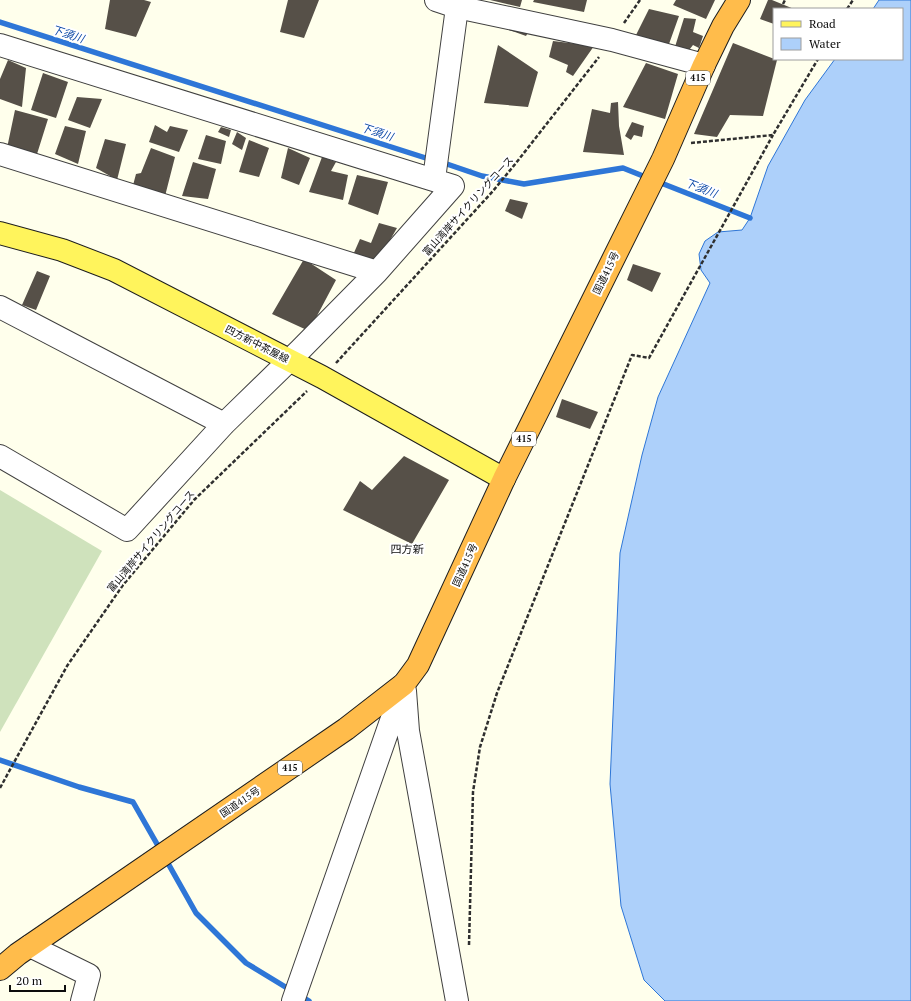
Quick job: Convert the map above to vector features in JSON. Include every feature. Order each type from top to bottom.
[{"type":"highway","name":"国道415号","points":[[0,968],[346,729],[404,684],[418,665],[431,640],[504,479],[666,152],[704,65],[739,0]]},
{"type":"main road","name":"四方新中茶屋線","points":[[0,234],[62,250],[114,270],[289,360],[504,479]]},
{"type":"street","points":[[436,0],[458,3],[612,40],[704,65]]},
{"type":"street","points":[[434,179],[458,3]]},
{"type":"street","points":[[0,45],[434,179],[452,186],[376,272],[224,424],[127,530],[0,456]]},
{"type":"street","points":[[0,154],[376,272]]},
{"type":"street","points":[[0,307],[224,424]]},
{"type":"street","points":[[293,1001],[404,684]]},
{"type":"street","points":[[404,684],[408,731],[457,1001]]},
{"type":"street","points":[[30,946],[89,976],[82,1001]]},
{"type":"path","points":[[620,28],[640,0]]},
{"type":"path","points":[[783,4],[785,0]]},
{"type":"path","name":"富山湾岸サイクリングコース","points":[[331,368],[493,191],[602,53]]},
{"type":"path","points":[[469,949],[473,792],[480,747],[497,693],[632,355],[649,358],[773,135],[817,60]]},
{"type":"path","points":[[666,152],[773,135]]},
{"type":"path","name":"富山湾岸サイクリングコース","points":[[0,788],[67,666],[123,585],[194,500],[308,390]]},
{"type":"green space","points":[[0,490],[102,551],[0,732]]},
{"type":"water","points":[[879,0],[911,0],[911,1001],[665,1001],[644,980],[621,906],[610,784],[620,553],[642,455],[658,397],[710,283],[701,270],[699,254],[705,241],[718,232],[742,230],[750,218],[768,166],[805,100],[834,60],[903,60],[903,8],[874,8]]},
{"type":"building","points":[[110,0],[144,0],[151,2],[136,37],[105,29]]},
{"type":"building","points":[[288,0],[319,0],[304,38],[280,32]]},
{"type":"building","points":[[490,0],[522,0],[520,7]]},
{"type":"building","points":[[534,0],[587,0],[584,12],[533,2]]},
{"type":"building","points":[[676,0],[715,0],[706,19],[673,5]]},
{"type":"building","points":[[768,0],[772,0],[792,8],[773,8],[773,24],[760,19]]},
{"type":"building","points":[[649,9],[679,16],[669,44],[633,41]]},
{"type":"building","points":[[684,18],[696,19],[693,32],[703,36],[699,48],[693,45],[686,54],[674,50]]},
{"type":"building","points":[[498,26],[530,29],[526,36]]},
{"type":"building","points":[[553,41],[594,46],[573,76],[566,72],[568,65],[549,57]]},
{"type":"building","points":[[733,43],[773,58],[773,60],[777,60],[763,116],[730,115],[717,137],[694,134]]},
{"type":"building","points":[[498,45],[538,72],[528,107],[484,103]]},
{"type":"building","points":[[8,60],[26,68],[22,107],[0,99],[0,79]]},
{"type":"building","points":[[646,63],[678,74],[665,119],[623,107]]},
{"type":"building","points":[[43,73],[68,82],[56,118],[31,110]]},
{"type":"building","points":[[77,97],[102,99],[90,128],[68,120]]},
{"type":"building","points":[[618,102],[619,126],[624,155],[583,152],[592,109],[610,113],[611,103]]},
{"type":"building","points":[[15,110],[48,119],[37,154],[7,148]]},
{"type":"building","points":[[632,122],[644,126],[642,137],[634,135],[631,140],[625,136]]},
{"type":"building","points":[[155,125],[167,132],[170,126],[188,130],[179,152],[149,142]]},
{"type":"building","points":[[65,126],[86,131],[78,164],[55,154]]},
{"type":"building","points":[[221,127],[231,130],[229,137],[218,132]]},
{"type":"building","points":[[237,132],[246,138],[242,150],[232,144]]},
{"type":"building","points":[[206,135],[226,141],[221,164],[198,159]]},
{"type":"building","points":[[105,139],[126,144],[117,180],[96,168]]},
{"type":"building","points":[[249,140],[269,148],[259,177],[239,172]]},
{"type":"building","points":[[151,148],[175,157],[164,200],[132,189],[136,174],[141,173]]},
{"type":"building","points":[[288,148],[310,158],[299,185],[281,178]]},
{"type":"building","points":[[322,157],[336,162],[331,171],[348,175],[343,200],[309,192]]},
{"type":"building","points":[[193,162],[216,169],[208,199],[182,196]]},
{"type":"building","points":[[357,175],[388,182],[378,215],[348,204]]},
{"type":"building","points":[[510,199],[528,203],[522,219],[505,211]]},
{"type":"building","points":[[379,223],[397,228],[378,261],[353,255],[360,239],[371,243]]},
{"type":"building","points":[[304,259],[336,280],[309,331],[272,314]]},
{"type":"building","points":[[633,264],[661,273],[652,292],[627,280]]},
{"type":"building","points":[[37,271],[50,276],[36,310],[22,305]]},
{"type":"building","points":[[562,399],[598,412],[590,429],[556,417]]},
{"type":"building","points":[[404,456],[449,480],[412,544],[343,510],[360,481],[372,490]]},
{"type":"waterway","name":"下須川","points":[[0,22],[432,160]]},
{"type":"waterway","name":"下須川","points":[[441,162],[482,176],[524,184],[623,168],[648,178]]},
{"type":"waterway","name":"下須川","points":[[656,181],[750,218]]},
{"type":"waterway","points":[[0,760],[79,787],[133,802],[161,851]]},
{"type":"waterway","points":[[165,858],[196,913],[246,963],[292,991]]},
{"type":"waterway","points":[[299,995],[309,1001]]},
{"type":"district","name":"四方新","points":[[407,549]]}]
